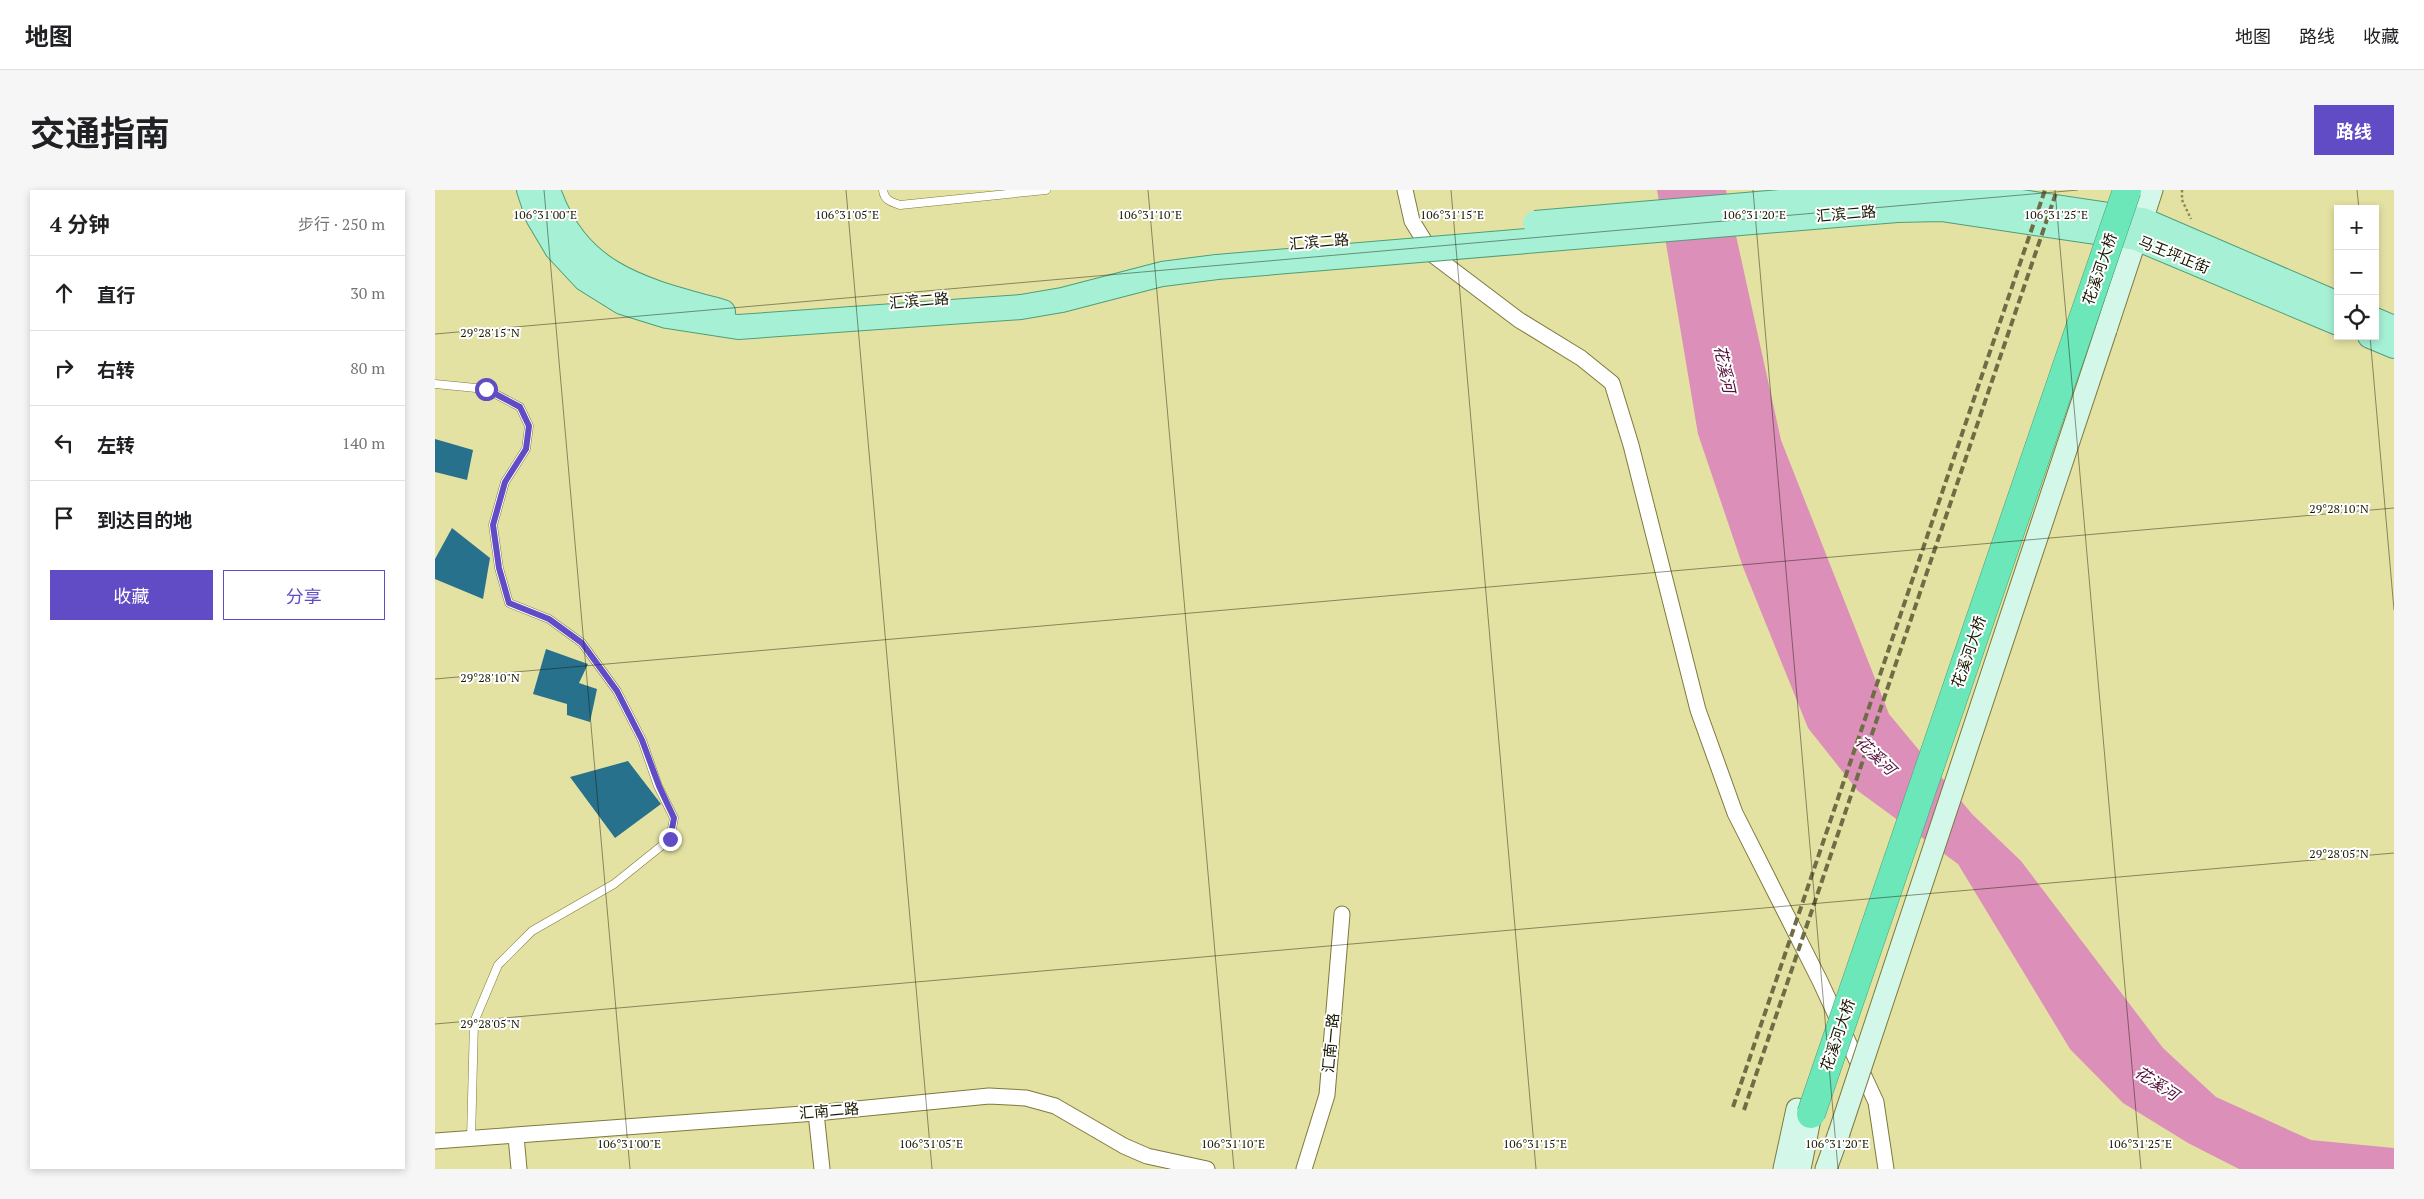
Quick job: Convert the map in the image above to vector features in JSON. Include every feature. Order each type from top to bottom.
[{"type":"highway","name":"花溪河大桥","points":[[1804,1112],[2109,190]]},
{"type":"highway","name":"花溪河大桥","points":[[1804,1112],[2127,190]]},
{"type":"main road","name":"汇滨二路","points":[[529,190],[538,217],[557,249],[585,279],[622,302],[667,316],[738,321],[1018,300],[1062,300],[1217,259],[1945,197]]},
{"type":"main road","name":"汇滨二路","points":[[548,190],[555,209],[570,235],[599,264],[627,283],[738,321]]},
{"type":"main road","name":"花溪河大桥","points":[[1826,1169],[2152,190]]},
{"type":"main road","name":"马王坪正街","points":[[1945,197],[2140,229],[2334,302]]},
{"type":"main road","name":"马王坪正街","points":[[2140,229],[2334,321]]},
{"type":"main road","points":[[2379,322],[2394,328]]},
{"type":"main road","points":[[2379,340],[2394,346]]},
{"type":"main road","points":[[1784,1169],[1804,1112]]},
{"type":"main road","points":[[1800,1169],[1804,1112]]},
{"type":"street","points":[[1405,190],[1412,221],[1433,255],[1519,320],[1581,358],[1612,383],[1631,445],[1698,710],[1735,813],[1820,981],[1876,1102],[1886,1169]]},
{"type":"street","name":"汇南一路","points":[[1305,1169],[1327,1096],[1342,914]]},
{"type":"street","name":"汇南二路","points":[[435,1141],[816,1113],[989,1096],[1026,1098],[1055,1106],[1124,1146],[1147,1156],[1207,1169]]},
{"type":"street","points":[[816,1113],[822,1169]]},
{"type":"street","points":[[516,1136],[519,1169]]},
{"type":"lane","points":[[883,190],[888,201],[900,205],[1046,190]]},
{"type":"lane","points":[[435,384],[486,389],[520,407],[529,426],[526,449],[505,482],[493,525],[499,568],[509,603],[549,619],[582,643],[617,691],[642,740],[659,786],[674,818],[670,839],[614,884],[532,930],[498,965],[474,1022],[471,1139]]},
{"type":"path","points":[[2182,190],[2182,200],[2193,222]]},
{"type":"water","name":"花溪河","points":[[1657,190],[1726,190],[1781,440],[1889,714],[1972,814],[2021,861],[2163,1048],[2216,1097],[2311,1140],[2394,1148],[2394,1169],[2239,1169],[2188,1143],[2123,1103],[2070,1049],[1958,864],[1858,791],[1808,728],[1743,567],[1698,434]]},
{"type":"building","points":[[435,439],[473,450],[467,480],[435,472]]},
{"type":"building","points":[[452,528],[490,558],[483,599],[435,579],[435,559]]},
{"type":"building","points":[[546,649],[588,664],[579,683],[597,689],[590,722],[567,715],[567,704],[533,694]]},
{"type":"building","points":[[628,761],[661,804],[615,838],[570,777]]},
{"type":"railway","points":[[1733,1107],[2045,190]]},
{"type":"railway","points":[[1744,1110],[2057,190]]},
{"type":"route","points":[[486,389],[520,407],[529,426],[526,449],[505,482],[493,525],[499,568],[509,603],[549,619],[582,643],[617,691],[642,740],[659,786],[674,818],[670,839]]}]
